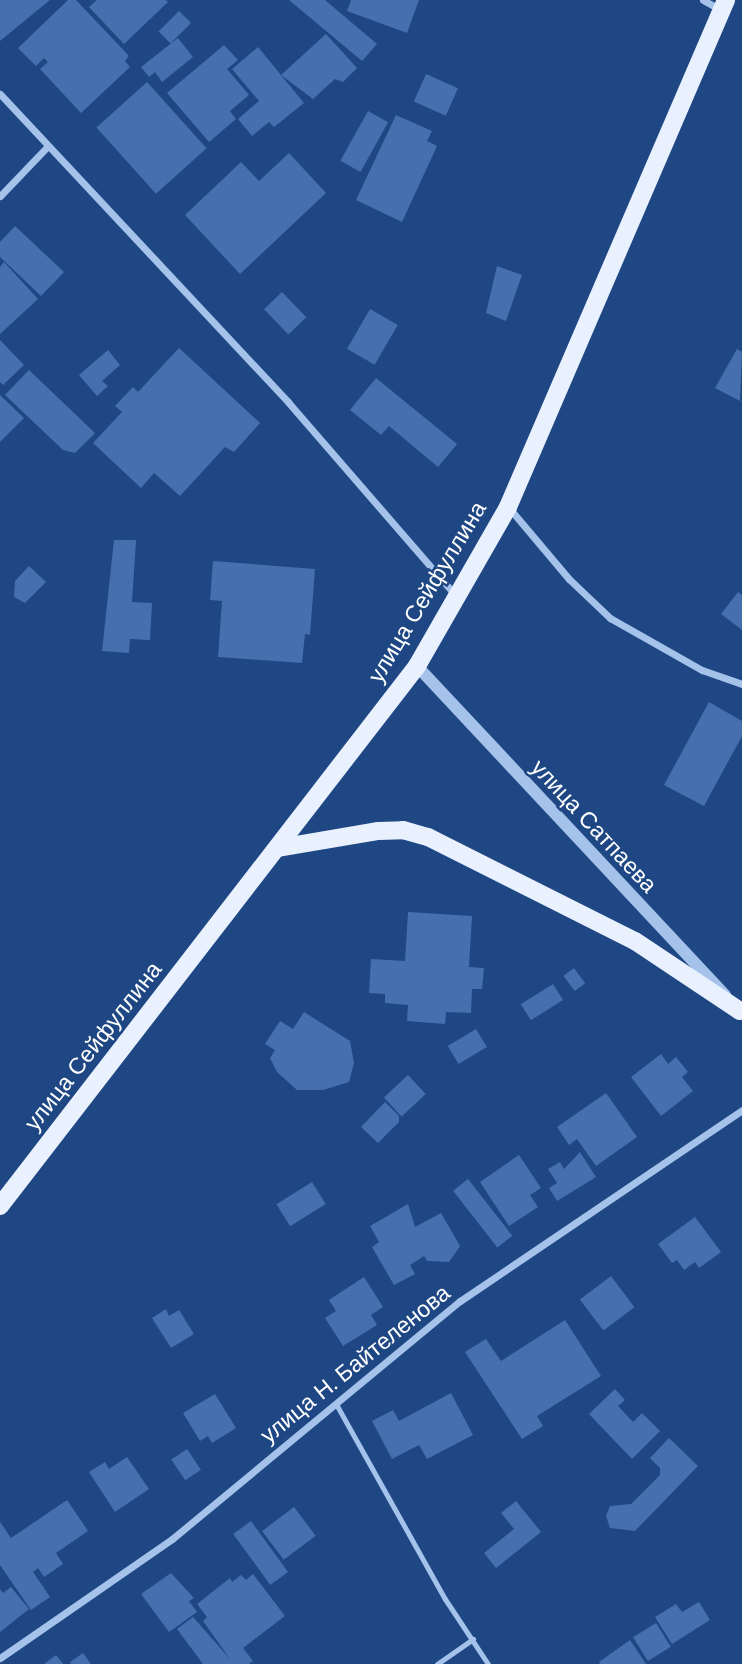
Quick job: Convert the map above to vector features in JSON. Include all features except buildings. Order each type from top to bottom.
[{"type":"main road","name":"улица Сейфуллина","points":[[0,1206],[417,666],[508,507],[724,5]]},
{"type":"main road","points":[[278,848],[379,831],[403,830],[428,837],[635,940],[741,1012]]},
{"type":"street","points":[[703,0],[724,5]]},
{"type":"street","points":[[0,94],[288,402],[457,597]]},
{"type":"street","points":[[0,196],[48,146]]},
{"type":"street","points":[[508,507],[569,579],[610,618],[702,670],[742,684]]},
{"type":"street","name":"улица Сатпаева","points":[[417,666],[741,1012]]},
{"type":"street","name":"улица Н. Байтеленова","points":[[0,1658],[172,1539],[460,1301],[742,1110]]},
{"type":"lane","points":[[336,1404],[432,1575],[488,1664]]},
{"type":"lane","points":[[437,1664],[473,1639]]}]
